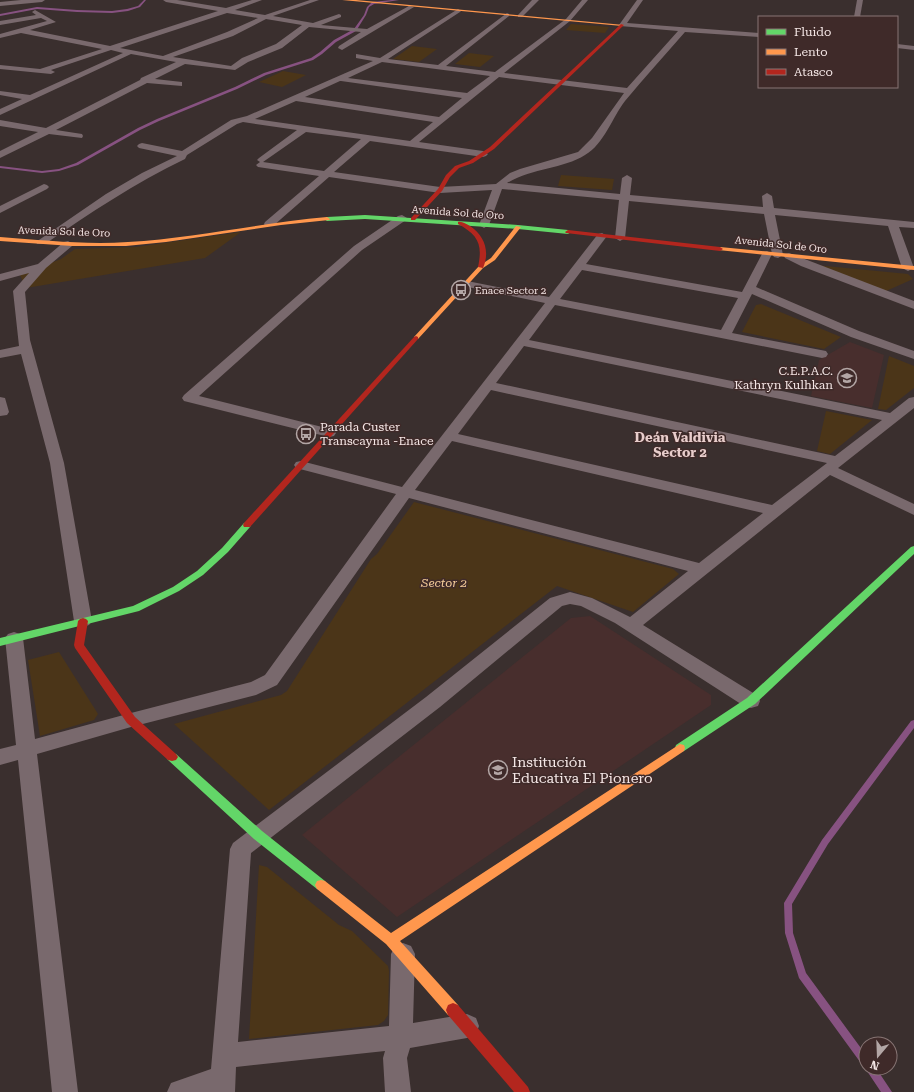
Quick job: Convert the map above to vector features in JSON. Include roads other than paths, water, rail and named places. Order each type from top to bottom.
[{"type":"street","points":[[0,4],[42,0]]},
{"type":"street","points":[[166,0],[310,25],[368,31]]},
{"type":"street","points":[[40,71],[259,0]]},
{"type":"street","points":[[162,58],[230,34],[265,18],[316,0]]},
{"type":"street","points":[[344,0],[406,7],[758,35]]},
{"type":"street","points":[[520,16],[536,0]]},
{"type":"street","points":[[412,144],[469,96],[568,20],[585,0]]},
{"type":"street","points":[[329,433],[189,398],[358,248],[407,219],[440,190],[448,176],[457,167],[471,162],[492,148],[622,25],[640,0]]},
{"type":"street","points":[[852,0],[860,0],[857,16]]},
{"type":"street","points":[[342,48],[406,7]]},
{"type":"street","points":[[41,242],[95,205],[147,174],[182,157],[183,154],[240,120],[250,118],[381,60],[458,11]]},
{"type":"street","points":[[0,36],[53,22],[35,12]]},
{"type":"street","points":[[440,67],[507,15]]},
{"type":"street","points":[[0,23],[42,16]]},
{"type":"street","points":[[23,31],[182,62],[232,68],[245,60],[279,46],[310,25],[339,16]]},
{"type":"street","points":[[484,225],[498,187],[523,171],[547,166],[581,154],[588,148],[630,91],[683,30]]},
{"type":"street","points":[[898,47],[914,49]]},
{"type":"street","points":[[0,112],[130,52]]},
{"type":"street","points":[[358,56],[630,91]]},
{"type":"street","points":[[0,155],[144,80],[182,62]]},
{"type":"street","points":[[0,67],[80,75]]},
{"type":"street","points":[[341,79],[469,96]]},
{"type":"street","points":[[144,80],[180,84]]},
{"type":"street","points":[[0,93],[31,98]]},
{"type":"street","points":[[295,98],[440,120]]},
{"type":"street","points":[[240,120],[483,154]]},
{"type":"street","points":[[0,123],[79,136]]},
{"type":"street","points":[[304,130],[262,162],[326,174],[440,190],[498,187],[623,197],[914,225]]},
{"type":"street","points":[[269,224],[367,138]]},
{"type":"street","points":[[142,146],[183,154]]},
{"type":"street","points":[[620,238],[623,197],[627,178]]},
{"type":"street","points":[[0,210],[44,187]]},
{"type":"street","points":[[767,196],[778,255]]},
{"type":"street","name":"Avenida Sol de Oro","points":[[0,239],[68,244],[103,244],[142,242],[269,224],[342,217],[407,219],[518,227],[911,268]]},
{"type":"street","points":[[460,223],[473,231],[483,245],[485,253],[481,268]]},
{"type":"street","points":[[892,223],[911,268]]},
{"type":"street","points":[[65,1092],[27,750],[7,640],[136,609],[158,599],[188,582],[225,550],[329,433],[481,268],[493,259],[518,227]]},
{"type":"street","points":[[0,757],[131,720],[256,688],[272,680],[405,493],[448,436],[489,386],[602,236]]},
{"type":"street","points":[[68,244],[42,266],[19,291],[26,349],[57,462],[83,621],[80,646],[131,720],[258,835],[397,946],[523,1092]]},
{"type":"street","points":[[725,335],[748,293],[778,255]]},
{"type":"street","points":[[778,255],[914,305]]},
{"type":"street","points":[[0,278],[42,266]]},
{"type":"street","points":[[580,266],[748,293],[914,355]]},
{"type":"street","points":[[467,284],[822,354]]},
{"type":"street","points":[[521,342],[893,418]]},
{"type":"street","points":[[0,354],[26,349]]},
{"type":"street","points":[[489,386],[833,465],[914,510]]},
{"type":"street","points":[[0,401],[2,412],[0,412]]},
{"type":"street","points":[[630,626],[914,401]]},
{"type":"street","points":[[448,436],[776,511]]},
{"type":"street","points":[[301,465],[701,569]]},
{"type":"street","points":[[397,946],[751,701],[914,549]]},
{"type":"street","points":[[224,1075],[241,848],[433,702],[556,602],[570,598],[586,602],[621,619],[751,701]]},
{"type":"street","points":[[397,946],[401,1037],[395,1058],[398,1092]]},
{"type":"street","points":[[180,1092],[224,1075],[401,1037],[467,1026]]},
{"type":"waterway","points":[[0,15],[37,8],[112,12],[128,10],[139,6],[145,0]]},
{"type":"waterway","points":[[0,167],[42,172],[59,170],[77,164],[158,120],[236,88],[265,74],[312,59],[335,41],[355,30],[365,15],[368,7],[373,3],[398,0]]},
{"type":"waterway","points":[[858,1052],[802,975],[789,933],[788,903],[825,842],[914,723]]},
{"type":"waterway","points":[[876,1076],[887,1092]]},
{"type":"place","name":"Enace Sector 2","points":[[461,290]]},
{"type":"place","name":"C.E.P.A.C. Kathryn Kulhkan","points":[[847,378]]},
{"type":"place","name":"Parada Custer Transcayma -Enace","points":[[306,434]]},
{"type":"place","name":"Institución Educativa El Pionero","points":[[498,770]]},
{"type":"district","name":"Deán Valdivia Sector 2","points":[[680,444]]},
{"type":"park label","name":"Sector 2","points":[[444,583]]}]
